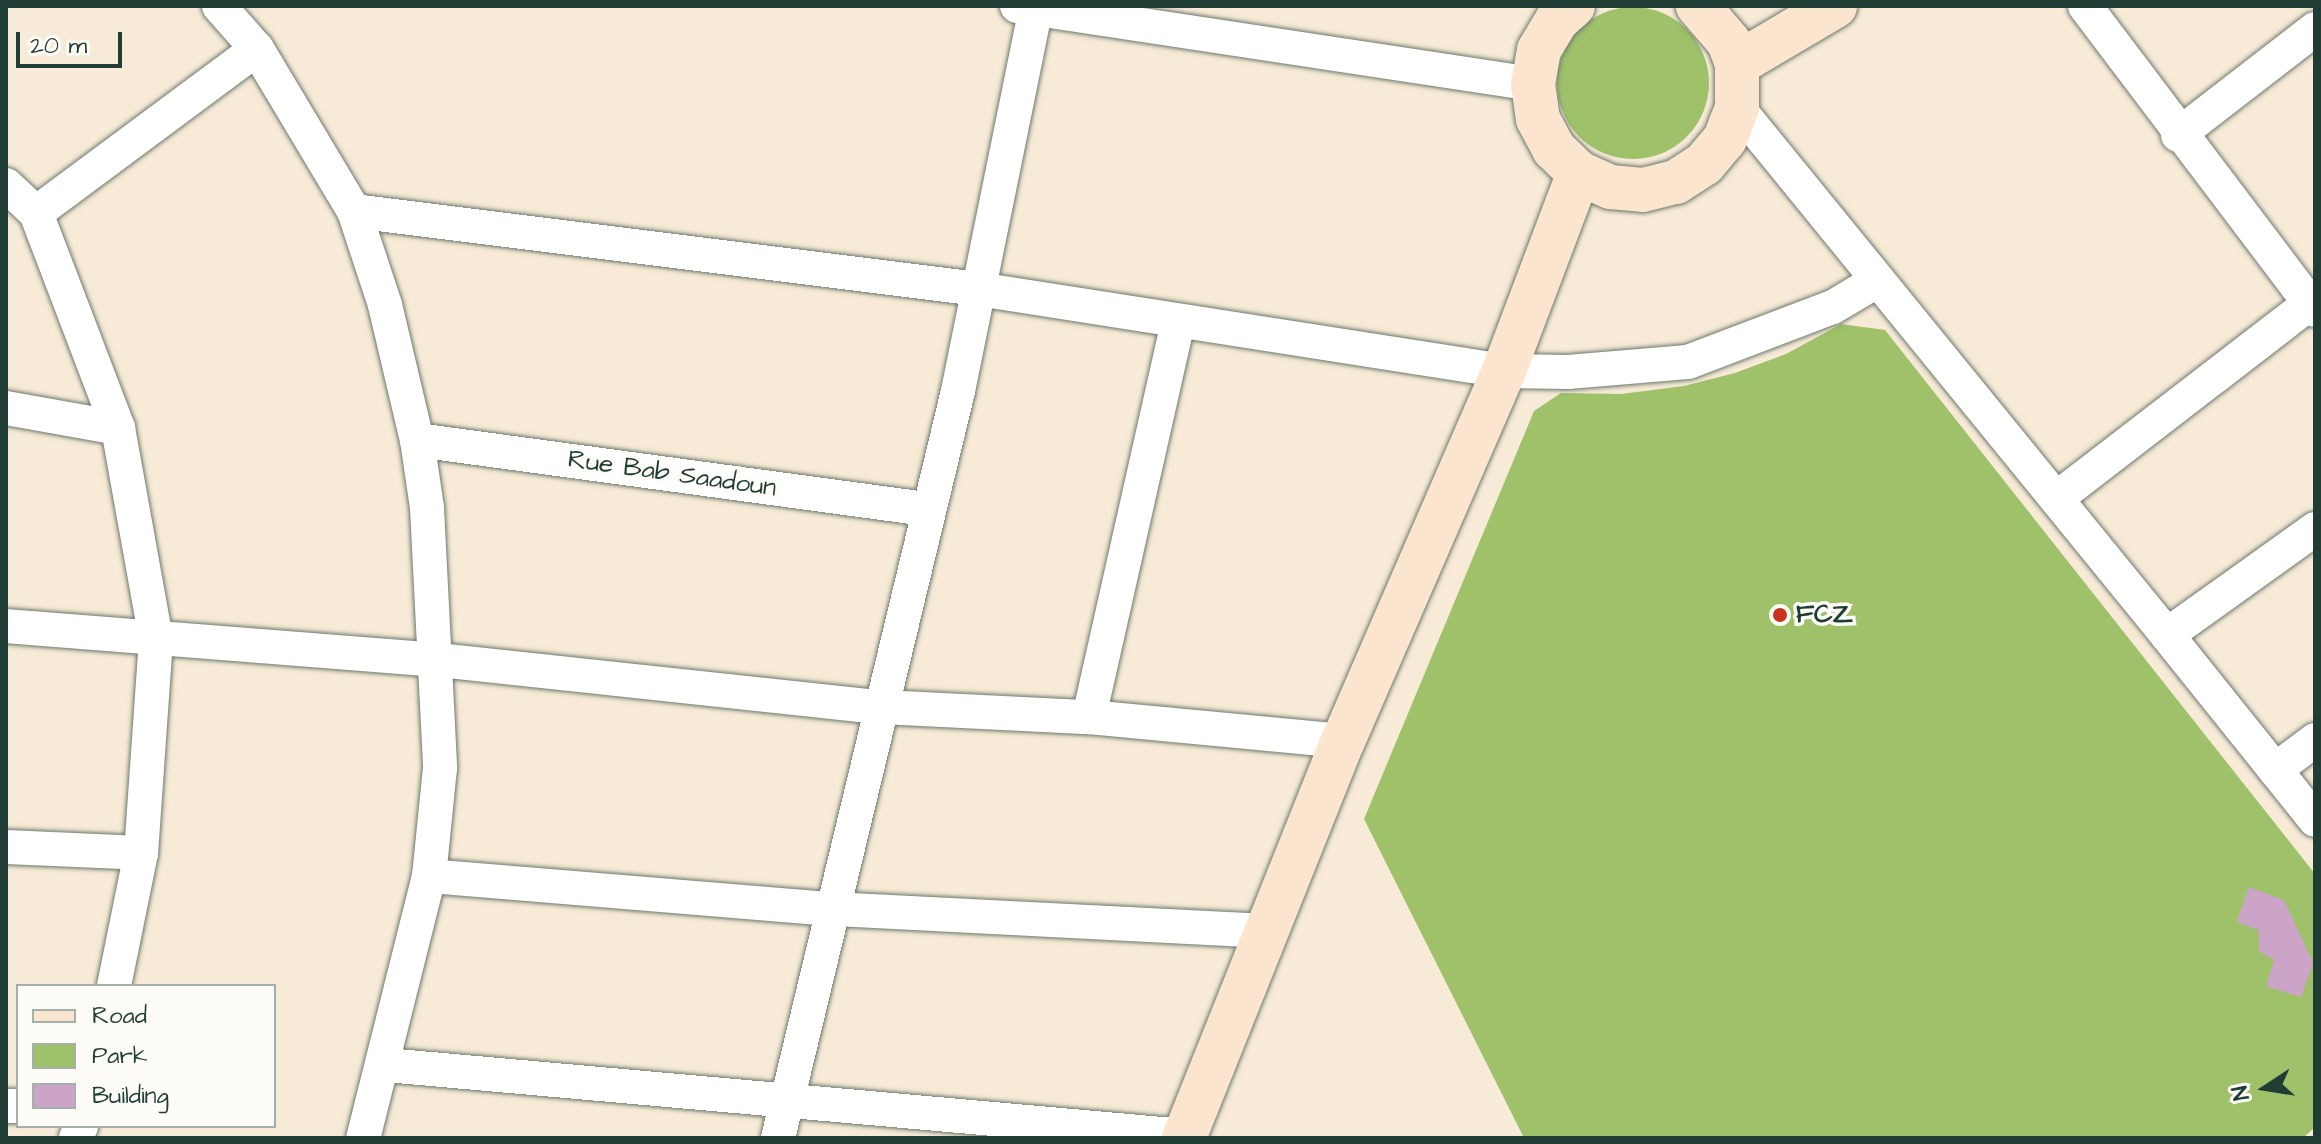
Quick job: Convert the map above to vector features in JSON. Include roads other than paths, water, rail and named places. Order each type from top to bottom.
[{"type":"street","points":[[219,6],[257,49],[354,211],[385,305],[417,440],[438,660],[440,768],[429,876],[386,1065],[363,1138]]},
{"type":"street","points":[[1573,6],[1557,20],[1539,50],[1533,84],[1538,119],[1554,149],[1579,173],[1610,187],[1632,189],[1676,182],[1704,164],[1725,139],[1737,107],[1737,64],[1729,42],[1698,6]]},
{"type":"street","points":[[1737,64],[1835,6]]},
{"type":"street","points":[[2057,498],[2312,307],[2178,135],[2085,6]]},
{"type":"street","points":[[778,1138],[978,289],[1030,7],[1533,84]]},
{"type":"street","points":[[2178,135],[2315,29]]},
{"type":"street","points":[[36,213],[257,49]]},
{"type":"street","points":[[1737,107],[1875,282],[2057,498],[2315,820]]},
{"type":"street","points":[[386,1065],[1184,1137],[1343,741],[1504,371],[1579,173]]},
{"type":"street","points":[[6,185],[36,213],[118,428],[156,639],[141,853],[114,984]]},
{"type":"street","points":[[354,211],[978,289],[1504,371],[1568,372],[1688,362],[1833,307],[1875,282]]},
{"type":"street","points":[[1089,717],[1178,322]]},
{"type":"street","points":[[6,408],[118,428]]},
{"type":"street","name":"Rue Bab Saadoun","points":[[417,440],[926,509]]},
{"type":"street","points":[[2167,635],[2315,529]]},
{"type":"street","points":[[6,626],[438,660],[881,707],[1089,717],[1343,741]]},
{"type":"street","points":[[2275,770],[2315,740]]},
{"type":"street","points":[[6,847],[141,853]]},
{"type":"street","points":[[429,876],[833,909],[1269,931]]},
{"type":"place","name":"FCZ","points":[[1780,615]]}]
